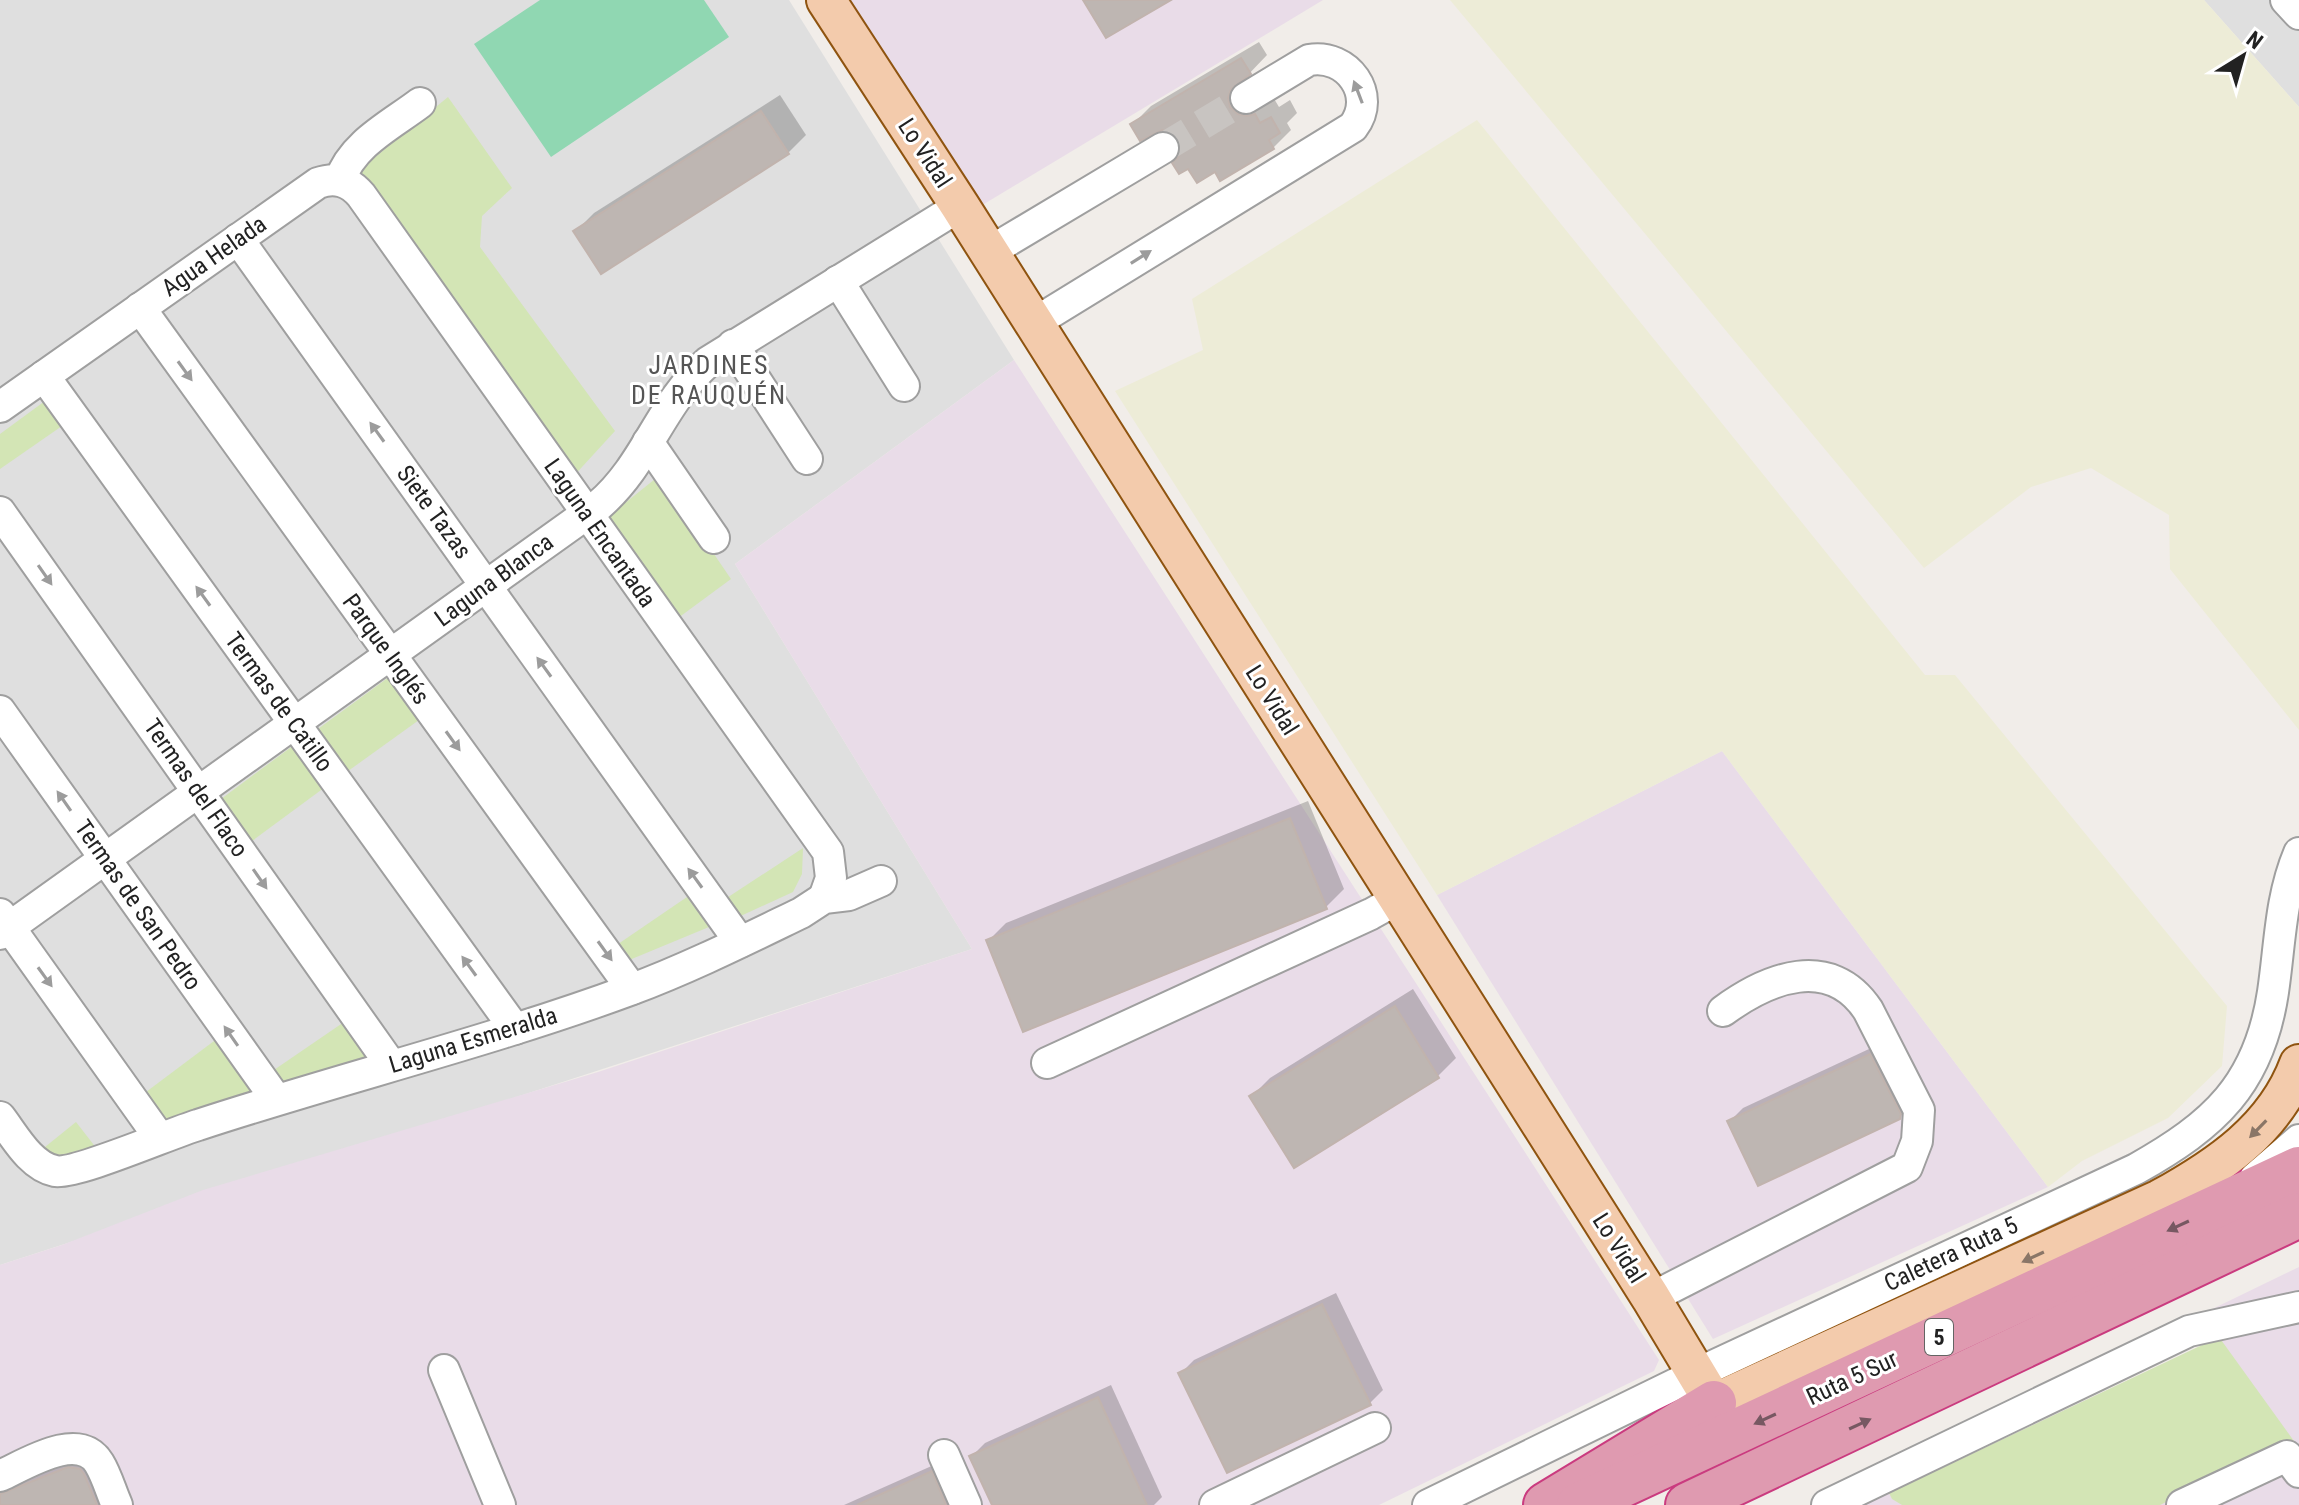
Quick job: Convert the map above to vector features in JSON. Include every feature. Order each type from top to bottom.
[{"type":"highway","name":"Ruta 5 Sur","points":[[1579,1505],[2299,1169]]},
{"type":"highway","name":"Ruta 5 Sur","points":[[1688,1505],[2299,1215]]},
{"type":"highway","points":[[1546,1505],[1706,1388]]},
{"type":"main road","name":"Lo Vidal","points":[[826,0],[960,206],[1706,1388]]},
{"type":"main road","points":[[1706,1388],[2160,1199],[2186,1185],[2227,1157],[2257,1130],[2279,1104],[2299,1064]]},
{"type":"street","points":[[2286,0],[2299,14]]},
{"type":"street","points":[[1034,323],[1353,127],[1359,119],[1363,103],[1359,89],[1346,68],[1329,59],[1319,58],[1309,60],[1246,98]]},
{"type":"street","points":[[340,180],[347,162],[361,146],[420,103]]},
{"type":"street","points":[[989,252],[1163,148]]},
{"type":"street","name":"Agua Helada","points":[[0,407],[318,183],[340,180]]},
{"type":"street","name":"Laguna Encantada","points":[[340,180],[361,195],[828,852],[831,878],[824,898]]},
{"type":"street","name":"Laguna Blanca","points":[[3,925],[105,859],[586,515],[625,479],[682,387],[708,362],[960,206]]},
{"type":"street","name":"Siete Tazas","points":[[238,239],[740,942]]},
{"type":"street","points":[[838,281],[904,386]]},
{"type":"street","name":"Parque Inglés","points":[[140,308],[632,989]]},
{"type":"street","points":[[733,345],[807,459]]},
{"type":"street","name":"Termas de Catillo","points":[[44,376],[515,1029]]},
{"type":"street","points":[[648,442],[714,538]]},
{"type":"street","name":"Termas del Flaco","points":[[0,512],[391,1065]]},
{"type":"street","name":"Termas de San Pedro","points":[[0,711],[276,1099]]},
{"type":"street","name":"Caletera Ruta 5","points":[[1428,1505],[1706,1388],[2136,1169],[2202,1127],[2237,1089],[2261,1042],[2273,992],[2284,899],[2299,853]]},
{"type":"street","name":"Laguna Esmeralda","points":[[0,1117],[31,1157],[53,1171],[77,1169],[159,1137],[276,1099],[515,1029],[632,989],[740,942],[801,913],[824,898],[849,895],[881,881]]},
{"type":"street","points":[[1047,1063],[1398,899]]},
{"type":"street","points":[[3,925],[159,1137]]},
{"type":"street","points":[[1651,1298],[1907,1167],[1917,1141],[1919,1110],[1868,1010],[1843,985],[1818,976],[1792,978],[1755,990],[1723,1011]]},
{"type":"street","points":[[2232,1201],[2299,1140]]},
{"type":"street","points":[[1827,1505],[1869,1498],[2189,1331],[2299,1307]]},
{"type":"street","points":[[444,1370],[500,1505]]},
{"type":"street","points":[[1215,1505],[1375,1428]]},
{"type":"street","points":[[0,1476],[62,1449],[76,1448],[92,1455],[98,1462],[117,1505]]},
{"type":"street","points":[[944,1455],[966,1505]]},
{"type":"street","points":[[2182,1505],[2227,1496],[2287,1456],[2299,1472]]},
{"type":"shaded area","points":[[0,0],[789,0],[1014,360],[735,564],[972,949],[0,1265]]},
{"type":"shaded area","points":[[845,0],[1323,0],[979,207]]},
{"type":"shaded area","points":[[2204,0],[2299,0],[2299,107]]},
{"type":"shaded area","points":[[1014,360],[1659,1360],[1654,1371],[1379,1505],[0,1505],[0,1265],[62,1245],[203,1190],[598,1072],[972,949],[735,564]]},
{"type":"shaded area","points":[[1722,751],[2048,1187],[1713,1339],[1437,895]]},
{"type":"shaded area","points":[[2299,1267],[2299,1505],[1863,1505],[2218,1338],[2200,1315]]},
{"type":"green space","points":[[540,0],[704,0],[729,37],[551,157],[474,44]]},
{"type":"green space","points":[[1450,0],[2204,0],[2299,107],[2299,730],[2170,569],[2169,515],[2091,468],[2031,487],[1924,568]]},
{"type":"green space","points":[[448,97],[512,188],[482,216],[480,247],[615,431],[571,479],[357,172]]},
{"type":"green space","points":[[1477,120],[1925,675],[1955,675],[2227,1006],[2222,1066],[2168,1118],[2082,1161],[2048,1187],[1722,751],[1437,895],[1115,391],[1203,350],[1192,299]]},
{"type":"green space","points":[[45,401],[62,426],[0,469],[0,434]]},
{"type":"green space","points":[[660,475],[731,579],[674,621],[604,520]]},
{"type":"green space","points":[[389,677],[419,720],[337,779],[307,737]]},
{"type":"green space","points":[[302,739],[332,782],[244,847],[213,805]]},
{"type":"green space","points":[[803,848],[802,874],[793,892],[721,925],[710,909]]},
{"type":"green space","points":[[687,897],[709,927],[610,968],[602,955]]},
{"type":"green space","points":[[347,1020],[373,1056],[280,1085],[271,1072]]},
{"type":"green space","points":[[218,1038],[261,1096],[160,1128],[138,1098]]},
{"type":"green space","points":[[76,1122],[97,1149],[53,1157],[45,1147]]},
{"type":"green space","points":[[2219,1337],[2294,1441],[2160,1505],[1902,1505],[1889,1493]]},
{"type":"building","points":[[1083,0],[1171,0],[1106,38]]},
{"type":"building","points":[[1241,58],[1251,74],[1231,89],[1228,98],[1230,107],[1238,114],[1255,114],[1260,123],[1271,117],[1280,133],[1269,140],[1274,149],[1220,181],[1215,172],[1197,183],[1188,169],[1179,174],[1172,163],[1181,148],[1179,139],[1162,130],[1140,141],[1130,124]]},
{"type":"building","points":[[761,111],[789,154],[601,274],[573,231]]},
{"type":"building","points":[[1290,818],[1327,909],[1023,1032],[986,940]]},
{"type":"building","points":[[1395,1006],[1439,1078],[1294,1168],[1249,1096]]},
{"type":"building","points":[[1870,1054],[1901,1114],[1900,1119],[1758,1186],[1727,1121]]},
{"type":"building","points":[[1322,1304],[1371,1405],[1227,1473],[1178,1373]]},
{"type":"building","points":[[1098,1397],[1147,1505],[992,1505],[969,1456]]},
{"type":"building","points":[[68,1467],[80,1469],[84,1474],[97,1505],[0,1505],[0,1494]]},
{"type":"building","points":[[932,1471],[946,1505],[857,1505]]},
{"type":"tunnel","points":[[1163,148],[1246,98]]},
{"type":"district","name":"JARDINES DE RAUQUÉN","points":[[709,380]]}]
